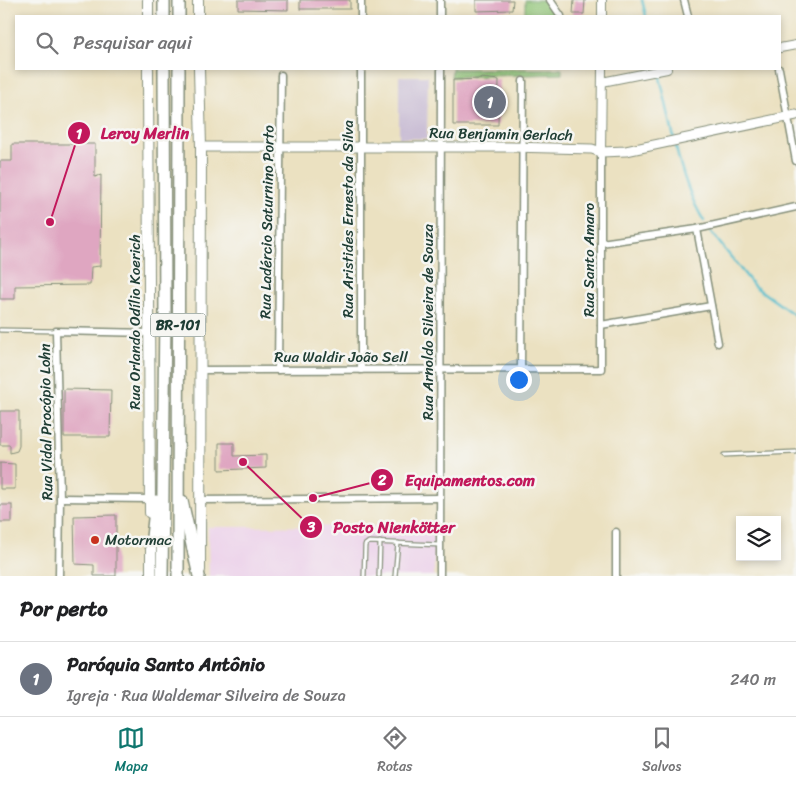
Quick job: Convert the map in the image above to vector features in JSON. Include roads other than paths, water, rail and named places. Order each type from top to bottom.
[{"type":"highway","points":[[164,0],[164,15]]},
{"type":"highway","points":[[179,0],[179,15]]},
{"type":"highway","name":"BR-101","points":[[162,576],[165,316],[164,70]]},
{"type":"highway","name":"BR-101","points":[[178,576],[179,70]]},
{"type":"highway","points":[[151,546],[162,452]]},
{"type":"highway","points":[[178,485],[200,576]]},
{"type":"main road","points":[[148,0],[148,15]]},
{"type":"main road","points":[[198,0],[198,15]]},
{"type":"main road","name":"Rua Orlando Odílio Koerich","points":[[148,70],[151,576]]},
{"type":"main road","points":[[199,70],[201,147],[200,576]]},
{"type":"main road","name":"Rua Benjamin Gerlach","points":[[201,147],[522,147],[592,149],[601,152],[626,151],[792,116]]},
{"type":"street","points":[[360,0],[361,15]]},
{"type":"street","points":[[440,0],[440,15]]},
{"type":"street","points":[[550,0],[560,15]]},
{"type":"street","points":[[602,0],[602,15]]},
{"type":"street","points":[[684,0],[688,15]]},
{"type":"street","points":[[781,48],[796,45]]},
{"type":"street","name":"Rua Aristides Ernesto da Silva","points":[[361,70],[361,370]]},
{"type":"street","name":"Rua Arnoldo Silveira de Souza","points":[[440,576],[441,70]]},
{"type":"street","points":[[601,152],[602,70]]},
{"type":"street","points":[[602,82],[661,70]]},
{"type":"street","points":[[778,70],[792,116],[796,160]]},
{"type":"street","name":"Rua Ladércio Saturnino Porto","points":[[278,370],[281,75]]},
{"type":"street","points":[[521,369],[523,81]]},
{"type":"street","name":"Rua Santo Amaro","points":[[600,369],[601,152]]},
{"type":"street","points":[[602,243],[697,229],[796,208]]},
{"type":"street","points":[[697,229],[718,343]]},
{"type":"street","points":[[601,325],[711,306]]},
{"type":"street","name":"Rua Vidal Procópio Lohn","points":[[59,576],[60,498],[56,331],[150,333]]},
{"type":"street","name":"Rua Waldir João Sell","points":[[201,370],[600,369]]},
{"type":"street","points":[[60,498],[150,499]]},
{"type":"street","points":[[200,500],[440,498]]},
{"type":"street","points":[[616,532],[616,576]]},
{"type":"lane","points":[[0,330],[56,331]]},
{"type":"lane","points":[[724,455],[796,452]]},
{"type":"lane","points":[[364,576],[365,545],[369,542],[440,545]]},
{"type":"lane","points":[[379,576],[380,542]]},
{"type":"lane","points":[[395,576],[398,543]]},
{"type":"waterway","points":[[642,0],[646,15]]},
{"type":"waterway","points":[[659,73],[674,138]]},
{"type":"waterway","points":[[675,143],[686,184],[704,221]]},
{"type":"waterway","points":[[711,232],[754,286],[796,316]]},
{"type":"place","name":"Paróquia Santo Antônio","points":[[490,102]]},
{"type":"place","name":"Leroy Merlin","points":[[50,222]]},
{"type":"place","name":"Posto Nienkötter","points":[[243,462]]},
{"type":"place","name":"Equipamentos.com","points":[[313,498]]},
{"type":"place","name":"Motormac","points":[[95,540]]}]
